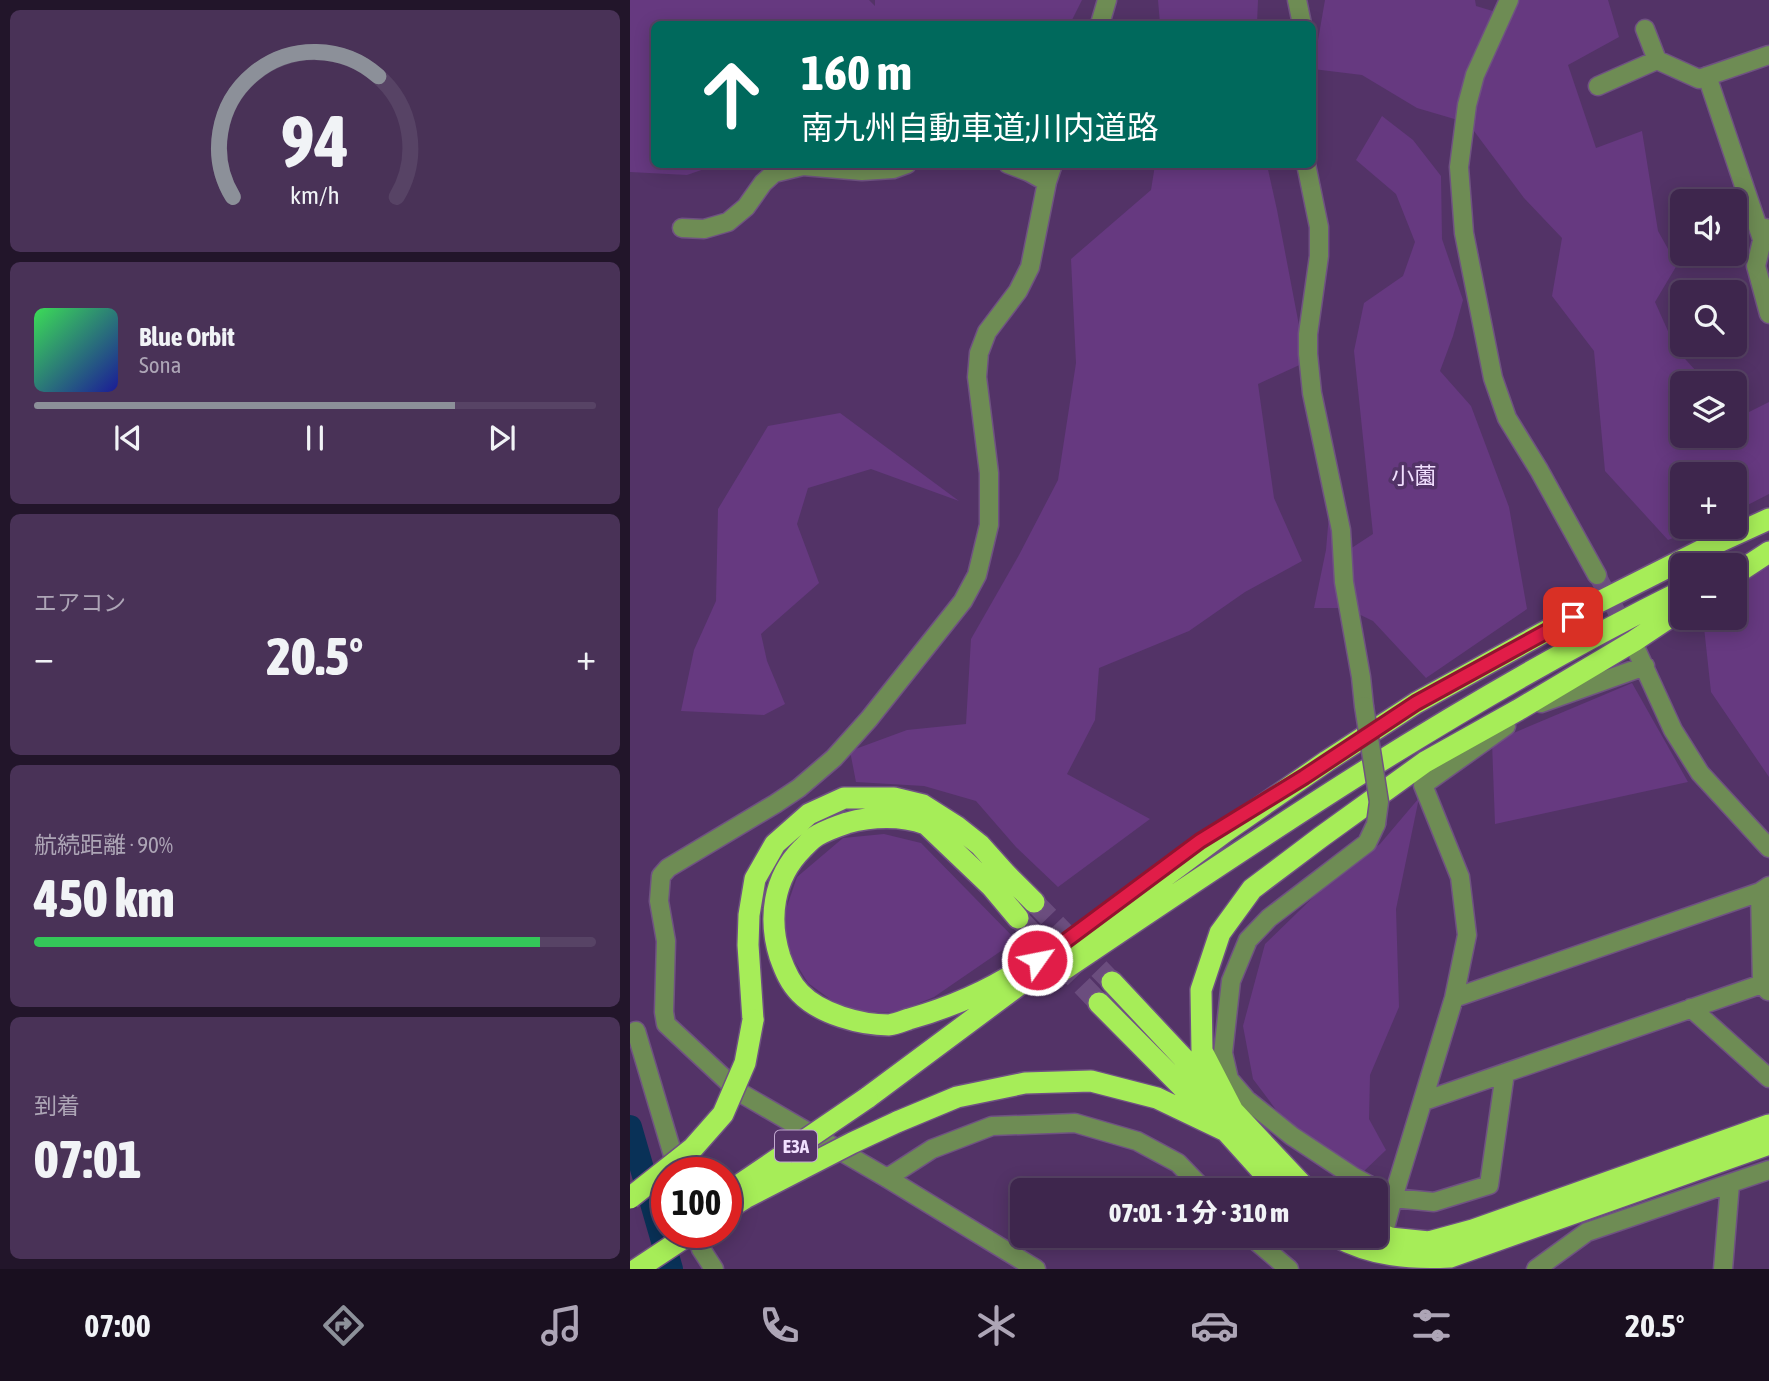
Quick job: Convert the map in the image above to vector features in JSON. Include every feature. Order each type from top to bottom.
[{"type":"highway","name":"E3A","points":[[867,1098],[1226,831],[1428,696],[1639,582],[1769,519]]},
{"type":"highway","points":[[1747,560],[1769,551]]},
{"type":"highway","points":[[1747,566],[1769,551]]},
{"type":"highway","name":"E3A","points":[[742,1183],[1206,873],[1349,781],[1536,668],[1670,597]]},
{"type":"highway","points":[[1230,1122],[1202,1052],[1201,990],[1220,933],[1252,889],[1425,762],[1518,710],[1670,617]]},
{"type":"highway","points":[[1018,918],[992,887],[926,824],[914,820],[866,818],[816,835],[792,860],[776,891],[774,939],[786,975],[801,994],[818,1006],[845,1019],[890,1025],[924,1015],[973,996],[1014,974],[1060,945],[1200,841],[1304,777]]},
{"type":"highway","points":[[630,1198],[693,1148],[723,1114],[745,1063],[753,1020],[748,944],[749,915],[755,879],[775,844],[809,814],[844,798],[894,797],[923,805],[980,845],[1034,902]]},
{"type":"highway","points":[[1112,982],[1230,1122],[1270,1178]]},
{"type":"highway","points":[[1099,1003],[1293,1178]]},
{"type":"highway","points":[[742,1200],[852,1143],[957,1097],[1025,1083],[1091,1081],[1157,1098],[1230,1122]]},
{"type":"highway","points":[[1388,1236],[1429,1242],[1473,1230],[1769,1125]]},
{"type":"highway","points":[[1366,1248],[1384,1254],[1418,1258],[1450,1256],[1769,1143]]},
{"type":"highway","points":[[630,1259],[651,1245]]},
{"type":"highway","points":[[636,1269],[669,1248]]},
{"type":"street","points":[[1101,21],[1107,0]]},
{"type":"street","points":[[1297,0],[1301,21]]},
{"type":"street","points":[[1509,0],[1475,75],[1466,105],[1459,167],[1464,233],[1493,378],[1507,418],[1597,575]]},
{"type":"street","points":[[1645,29],[1657,60],[1699,79],[1769,55]]},
{"type":"street","points":[[1598,86],[1657,60]]},
{"type":"street","points":[[1707,76],[1766,231],[1756,266],[1769,314]]},
{"type":"street","points":[[682,228],[704,229],[728,222],[746,207],[763,183],[774,173],[795,168]]},
{"type":"street","points":[[827,168],[862,171],[896,168]]},
{"type":"street","points":[[1018,168],[1047,182]]},
{"type":"street","points":[[1036,1269],[887,1178],[738,1092],[666,1024],[666,941],[659,901],[661,876],[668,868],[775,804],[799,788],[834,758],[869,719],[963,601],[977,575],[989,525],[989,473],[977,377],[979,353],[987,332],[1018,291],[1030,267],[1052,168]]},
{"type":"street","points":[[1307,168],[1320,227],[1319,256],[1308,334],[1312,393],[1340,530],[1344,582],[1379,802],[1377,824],[1367,843],[1269,918],[1248,940],[1231,981],[1223,1053],[1229,1079],[1247,1100],[1292,1136],[1354,1177],[1393,1198],[1434,1202],[1489,1185],[1505,1073]]},
{"type":"street","points":[[1636,649],[1673,730],[1700,773],[1769,848]]},
{"type":"street","points":[[1388,1210],[1454,998],[1467,935],[1460,877],[1423,785],[1534,706],[1645,666]]},
{"type":"street","points":[[1424,1101],[1691,1007],[1766,988],[1765,889],[1454,998]]},
{"type":"street","points":[[1691,1007],[1769,1078]]},
{"type":"street","points":[[666,1024],[633,1032],[673,1157]]},
{"type":"street","points":[[887,1178],[932,1149],[992,1126],[1074,1123],[1137,1141],[1178,1163],[1192,1178]]},
{"type":"street","points":[[1536,1269],[1587,1232],[1769,1170]]},
{"type":"street","points":[[1723,1269],[1730,1184]]},
{"type":"street","points":[[700,1248],[713,1269]]},
{"type":"street","points":[[1264,1248],[1289,1269]]},
{"type":"shaded area","points":[[630,0],[869,0],[875,6],[875,0],[1082,0],[1072,21],[651,21],[651,168],[707,168],[687,175],[630,172]]},
{"type":"shaded area","points":[[1158,0],[1258,0],[1257,21],[1160,21]]},
{"type":"shaded area","points":[[1325,0],[1475,0],[1476,6],[1506,15],[1514,0],[1608,0],[1619,37],[1568,65],[1596,148],[1642,131],[1658,231],[1670,252],[1670,266],[1676,266],[1655,302],[1670,336],[1670,357],[1683,357],[1696,371],[1670,371],[1670,448],[1747,448],[1747,413],[1769,402],[1769,494],[1747,505],[1747,462],[1670,462],[1670,539],[1668,540],[1605,471],[1594,351],[1552,296],[1562,238],[1524,198],[1468,123],[1417,108],[1362,75],[1316,69],[1316,52]]},
{"type":"shaded area","points":[[1382,116],[1413,140],[1441,176],[1442,239],[1463,300],[1440,371],[1471,406],[1509,507],[1527,609],[1426,678],[1373,621],[1346,608],[1314,608],[1326,550],[1332,479],[1350,549],[1373,534],[1354,351],[1364,303],[1403,276],[1415,242],[1396,194],[1356,160]]},
{"type":"shaded area","points":[[1155,168],[1268,168],[1306,362],[1258,384],[1274,498],[1302,561],[1245,592],[1189,631],[1099,668],[1095,720],[1067,774],[1150,819],[1058,887],[1016,847],[976,801],[924,786],[856,782],[850,751],[907,730],[966,724],[971,639],[1058,480],[1076,363],[1071,259],[1151,190]]},
{"type":"shaded area","points":[[840,413],[959,501],[871,469],[808,488],[797,524],[819,583],[761,634],[767,661],[785,704],[764,715],[681,711],[694,650],[716,601],[718,509],[768,426]]},
{"type":"shaded area","points":[[1769,561],[1769,777],[1711,692],[1704,630],[1747,630],[1747,574]]},
{"type":"shaded area","points":[[1632,683],[1688,782],[1495,824],[1492,742]]},
{"type":"shaded area","points":[[1419,798],[1396,909],[1399,1007],[1370,1075],[1369,1119],[1386,1150],[1363,1172],[1286,1123],[1253,1079],[1243,1026],[1265,944],[1336,875],[1380,844]]},
{"type":"shaded area","points":[[884,834],[921,843],[1020,944],[1001,951],[934,997],[895,1013],[845,1010],[808,983],[784,944],[786,909],[797,877],[843,838]]},
{"type":"waterway","points":[[630,1127],[671,1269]]},
{"type":"tunnel","points":[[1597,575],[1628,633]]},
{"type":"tunnel","points":[[1034,902],[1112,982]]},
{"type":"tunnel","points":[[1018,918],[1099,1003]]},
{"type":"district","name":"小薗","points":[[1414,476]]},
{"type":"route","points":[[1037,960],[1200,841],[1416,703],[1573,617]]}]
